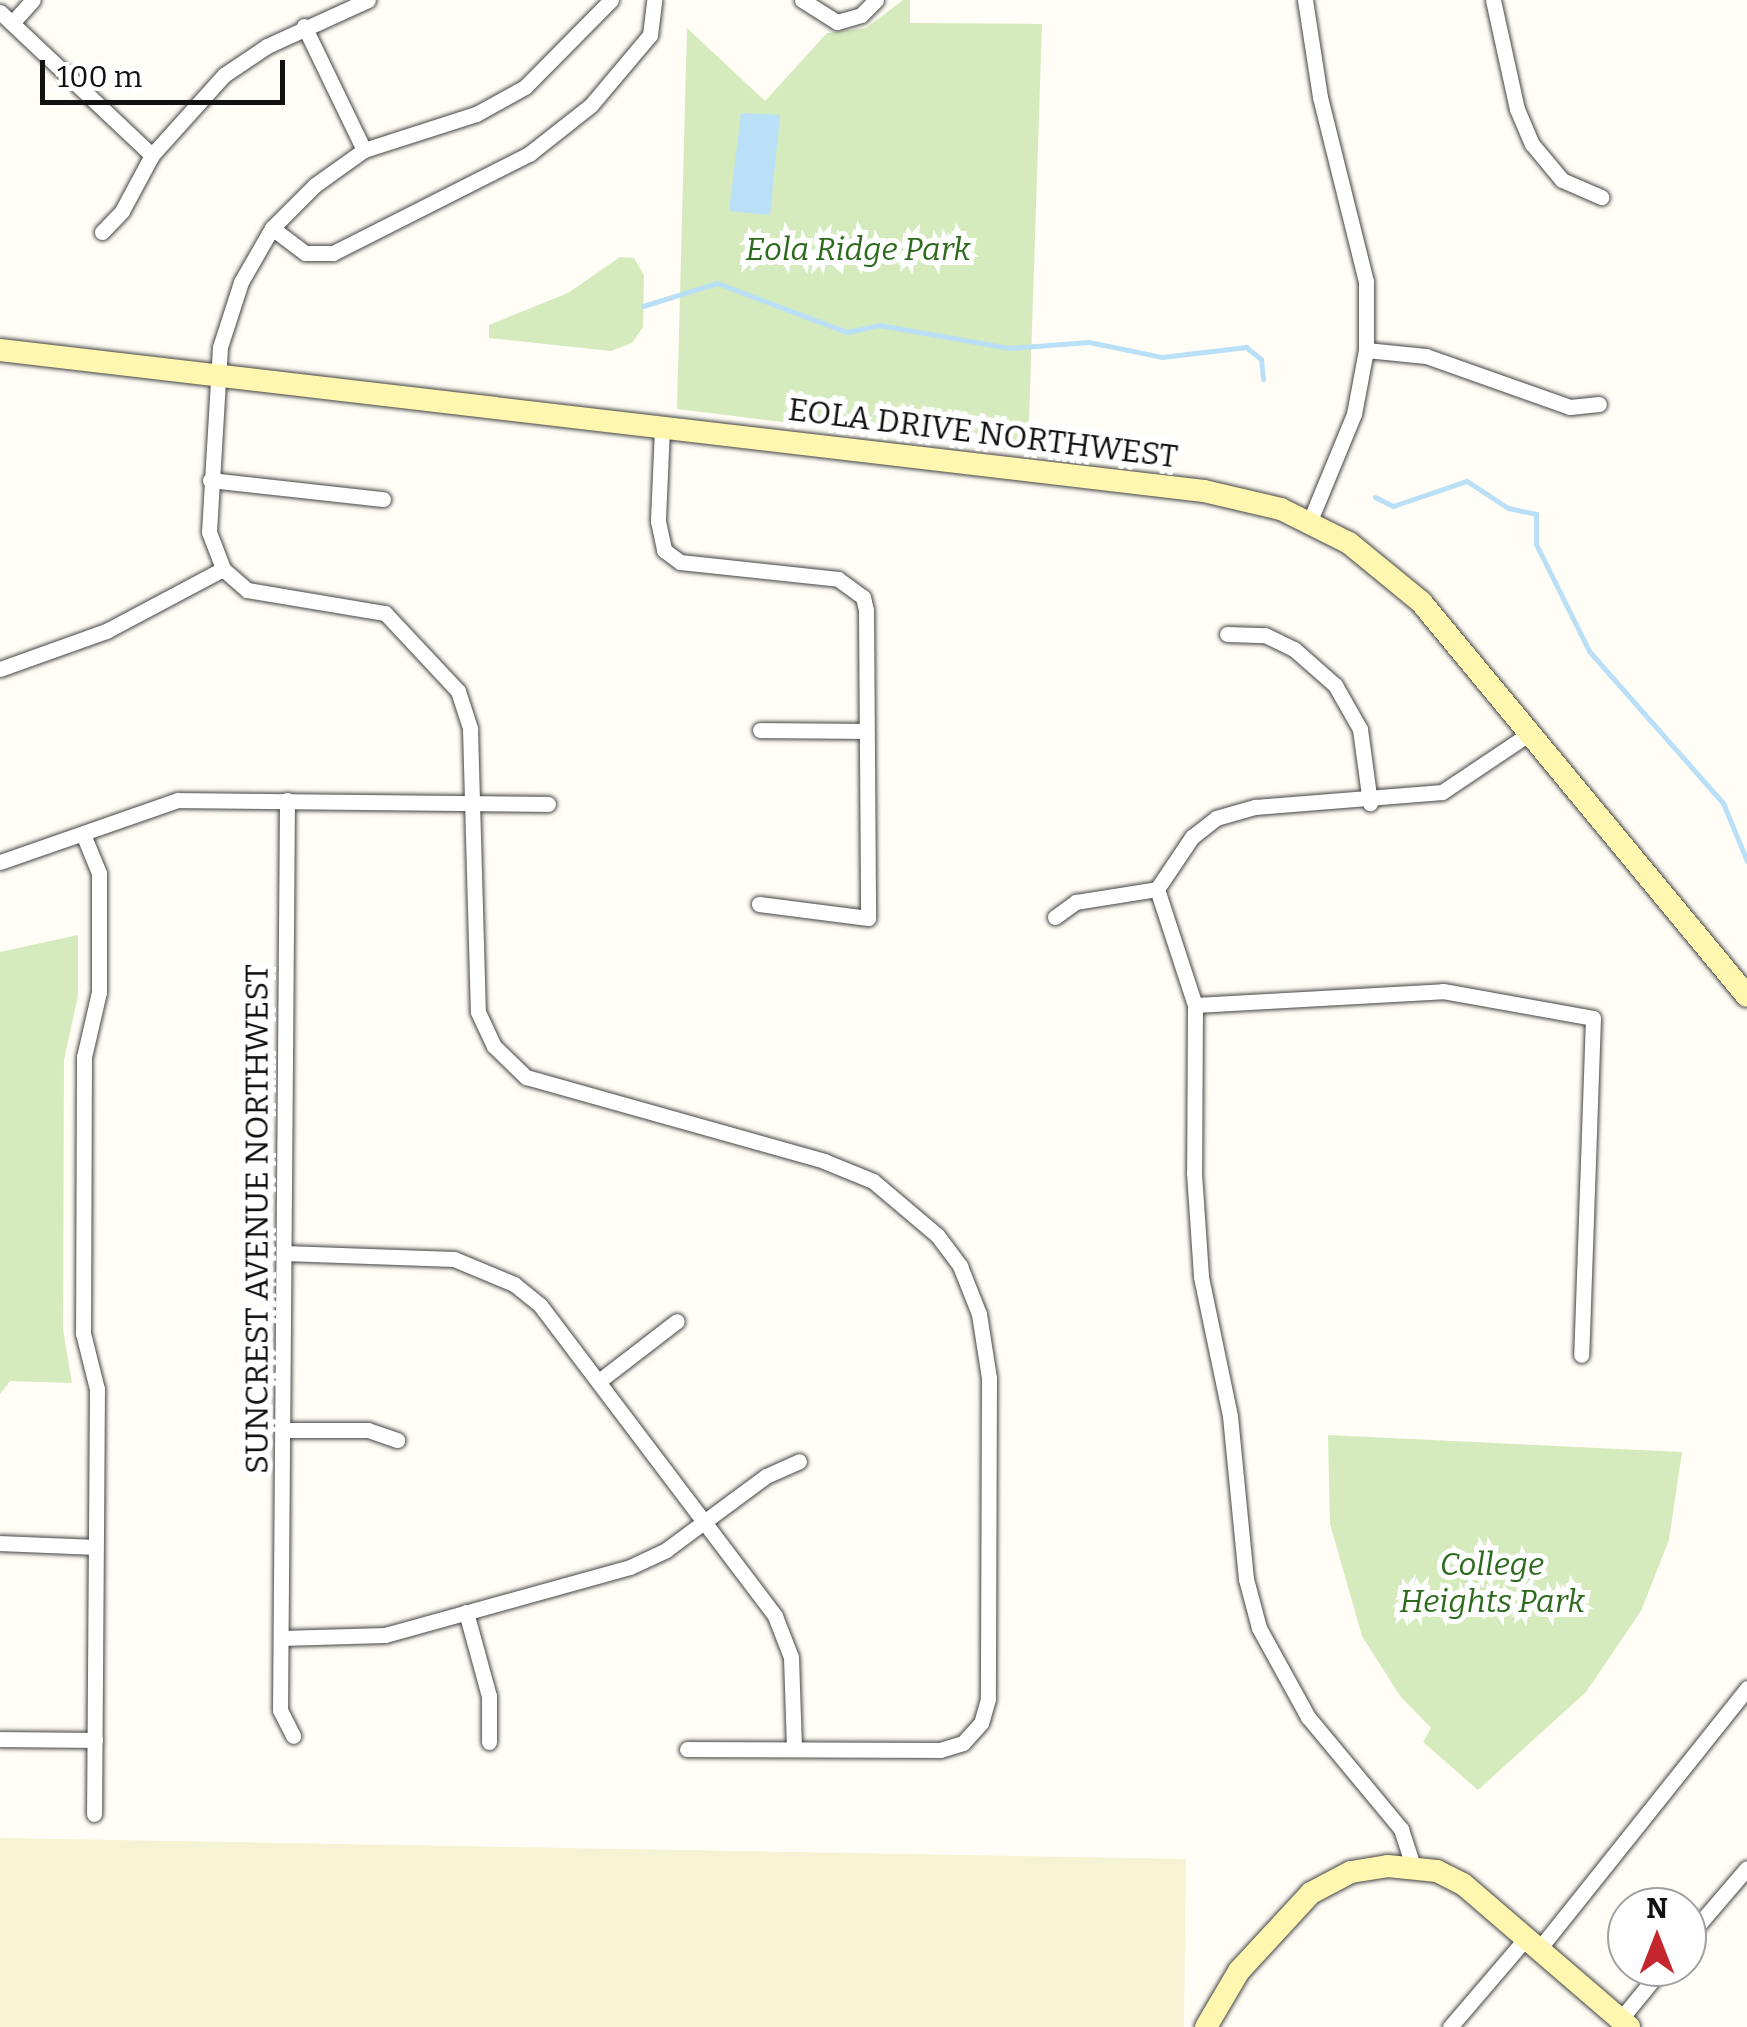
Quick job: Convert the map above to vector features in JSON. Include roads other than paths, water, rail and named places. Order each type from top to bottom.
[{"type":"main road","name":"EOLA DRIVE NORTHWEST","points":[[0,350],[1222,494],[1310,521],[1398,580],[1747,996]]},
{"type":"main road","points":[[1206,2027],[1239,1972],[1311,1892],[1352,1872],[1412,1866],[1463,1884],[1625,2023]]},
{"type":"street","points":[[33,0],[6,17],[152,155]]},
{"type":"street","points":[[102,232],[122,211],[152,155],[224,75],[304,26],[368,0]]},
{"type":"street","points":[[611,0],[525,87],[476,114],[364,150],[315,185],[272,228],[240,282],[218,374],[209,532],[223,569],[247,590],[374,609],[400,625],[462,698],[470,729],[472,980],[478,1012],[505,1056],[526,1077],[556,1088],[824,1160],[873,1181],[936,1236],[960,1266],[979,1314],[989,1378],[988,1699],[981,1722],[963,1743],[940,1750],[687,1749]]},
{"type":"street","points":[[272,228],[306,254],[333,253],[529,154],[591,105],[639,48],[656,22],[654,0]]},
{"type":"street","points":[[802,0],[837,22],[861,16],[876,0]]},
{"type":"street","points":[[1305,0],[1320,97],[1359,234],[1366,350],[1354,414],[1310,521]]},
{"type":"street","points":[[1493,0],[1517,109],[1532,144],[1562,180],[1601,196]]},
{"type":"street","points":[[304,26],[364,150]]},
{"type":"street","points":[[1366,350],[1426,356],[1570,407],[1599,404]]},
{"type":"street","points":[[662,428],[658,521],[664,550],[680,562],[838,579],[863,597],[868,918],[759,904]]},
{"type":"street","points":[[210,480],[383,499]]},
{"type":"street","points":[[0,669],[106,631],[223,569]]},
{"type":"street","points":[[1227,634],[1265,634],[1294,649],[1335,686],[1360,729],[1370,803]]},
{"type":"street","points":[[760,730],[865,731]]},
{"type":"street","points":[[1055,916],[1076,902],[1157,890],[1192,837],[1216,818],[1254,807],[1370,803],[1442,792],[1530,733]]},
{"type":"street","points":[[0,862],[178,800],[548,804]]},
{"type":"street","name":"SUNCREST AVENUE NORTHWEST","points":[[287,800],[280,1710],[293,1736]]},
{"type":"street","points":[[83,834],[99,873],[99,992],[84,1077],[83,1333],[98,1389],[94,1814]]},
{"type":"street","points":[[1157,890],[1195,1005],[1200,1261],[1207,1324],[1230,1416],[1246,1580],[1281,1676],[1401,1829],[1412,1866]]},
{"type":"street","points":[[1195,1005],[1443,990],[1593,1018],[1581,1355]]},
{"type":"street","points":[[284,1253],[426,1255],[487,1270],[540,1305],[705,1521],[780,1630],[791,1657],[794,1748]]},
{"type":"street","points":[[599,1382],[677,1321]]},
{"type":"street","points":[[283,1430],[368,1430],[397,1440]]},
{"type":"street","points":[[281,1638],[386,1635],[630,1567],[705,1521],[766,1476],[799,1461]]},
{"type":"street","points":[[0,1543],[95,1547]]},
{"type":"street","points":[[466,1612],[488,1696],[488,1742]]},
{"type":"street","points":[[1450,2027],[1532,1943],[1747,1688]]},
{"type":"street","points":[[0,1739],[94,1740]]},
{"type":"street","points":[[1707,1915],[1747,1868]]},
{"type":"street","points":[[1625,2023],[1649,1987]]},
{"type":"water","points":[[741,113],[780,115],[770,215],[729,211]]},
{"type":"waterway","points":[[643,306],[717,283],[847,332],[879,325],[1009,348],[1089,342],[1162,357],[1246,347],[1261,359],[1263,379]]},
{"type":"waterway","points":[[1375,497],[1393,506],[1467,481],[1508,508],[1536,514],[1536,544],[1589,651],[1723,803],[1747,861]]},
{"type":"park label","name":"Eola Ridge Park","points":[[858,249]]},
{"type":"park label","name":"College Heights Park","points":[[1492,1584]]}]
